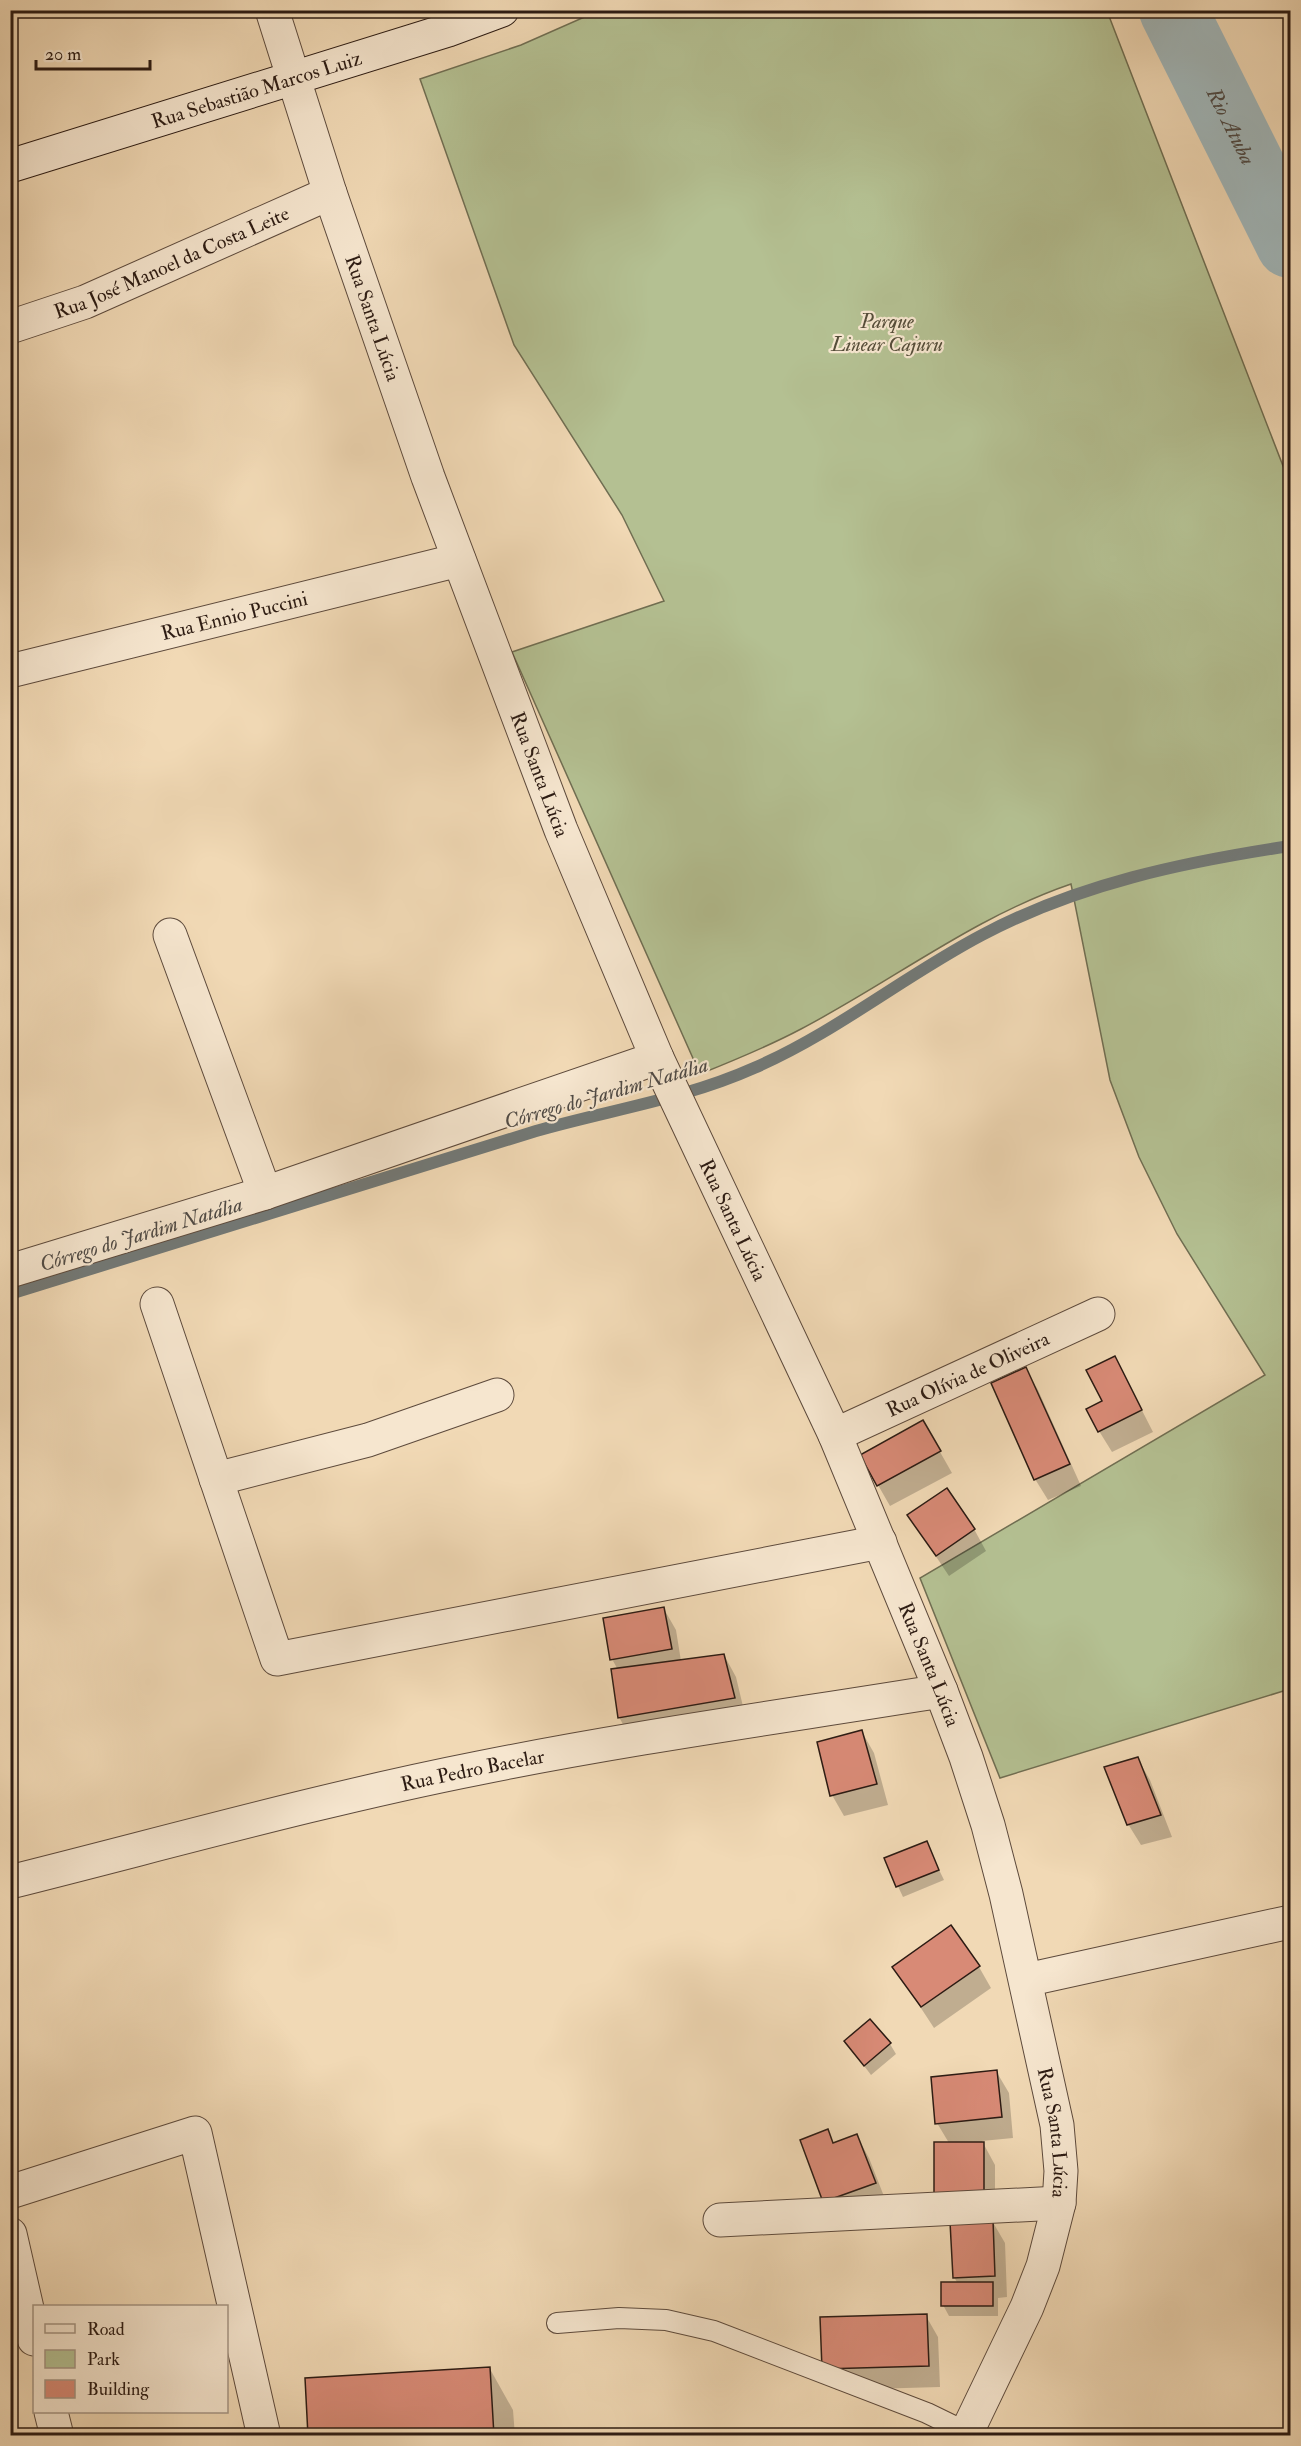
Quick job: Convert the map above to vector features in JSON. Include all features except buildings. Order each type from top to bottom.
[{"type":"street","name":"Rua Santa Lúcia","points":[[272,10],[330,192],[459,560],[561,830],[657,1058],[835,1435],[941,1691],[988,1825],[1026,1980],[1058,2135],[1061,2171],[1059,2203],[1043,2266],[1027,2307],[966,2434]]},
{"type":"street","name":"Rua Sebastião Marcos Luiz","points":[[10,166],[448,30],[502,10]]},
{"type":"street","name":"Rua José Manoel da Costa Leite","points":[[10,327],[85,302],[330,192]]},
{"type":"street","name":"Rua Ennio Puccini","points":[[10,671],[459,560]]},
{"type":"street","points":[[170,935],[265,1193]]},
{"type":"street","points":[[10,1270],[265,1193],[657,1058]]},
{"type":"street","points":[[157,1304],[277,1659],[880,1542]]},
{"type":"street","name":"Rua Olívia de Oliveira","points":[[835,1435],[1098,1314]]},
{"type":"street","points":[[216,1479],[368,1440],[497,1395]]},
{"type":"street","name":"Rua Pedro Bacelar","points":[[10,1882],[477,1768],[569,1750],[941,1691]]},
{"type":"street","points":[[1026,1980],[1290,1922]]},
{"type":"street","points":[[10,2192],[195,2133],[264,2436]]},
{"type":"street","points":[[720,2220],[1059,2203]]},
{"type":"street","points":[[10,2234],[33,2335]]},
{"type":"street","points":[[51,2413],[57,2436]]},
{"type":"lane","points":[[557,2324],[619,2318],[666,2320],[714,2331],[927,2413],[966,2434]]},
{"type":"green space","name":"Parque Linear Cajuru","points":[[598,11],[1107,11],[1290,484],[1290,1689],[1000,1778],[920,1578],[1265,1375],[1177,1234],[1139,1157],[1110,1080],[1071,884],[1035,898],[967,932],[789,1035],[700,1074],[512,652],[664,601],[622,515],[514,345],[420,79],[521,45]]},
{"type":"waterway","name":"Rio Atuba","points":[[1173,10],[1290,244]]},
{"type":"waterway","name":"Córrego do Jardim Natália","points":[[10,1294],[536,1131],[674,1096],[728,1079],[784,1054],[813,1038],[953,951],[1018,917],[1132,877],[1211,859],[1290,846]]}]
